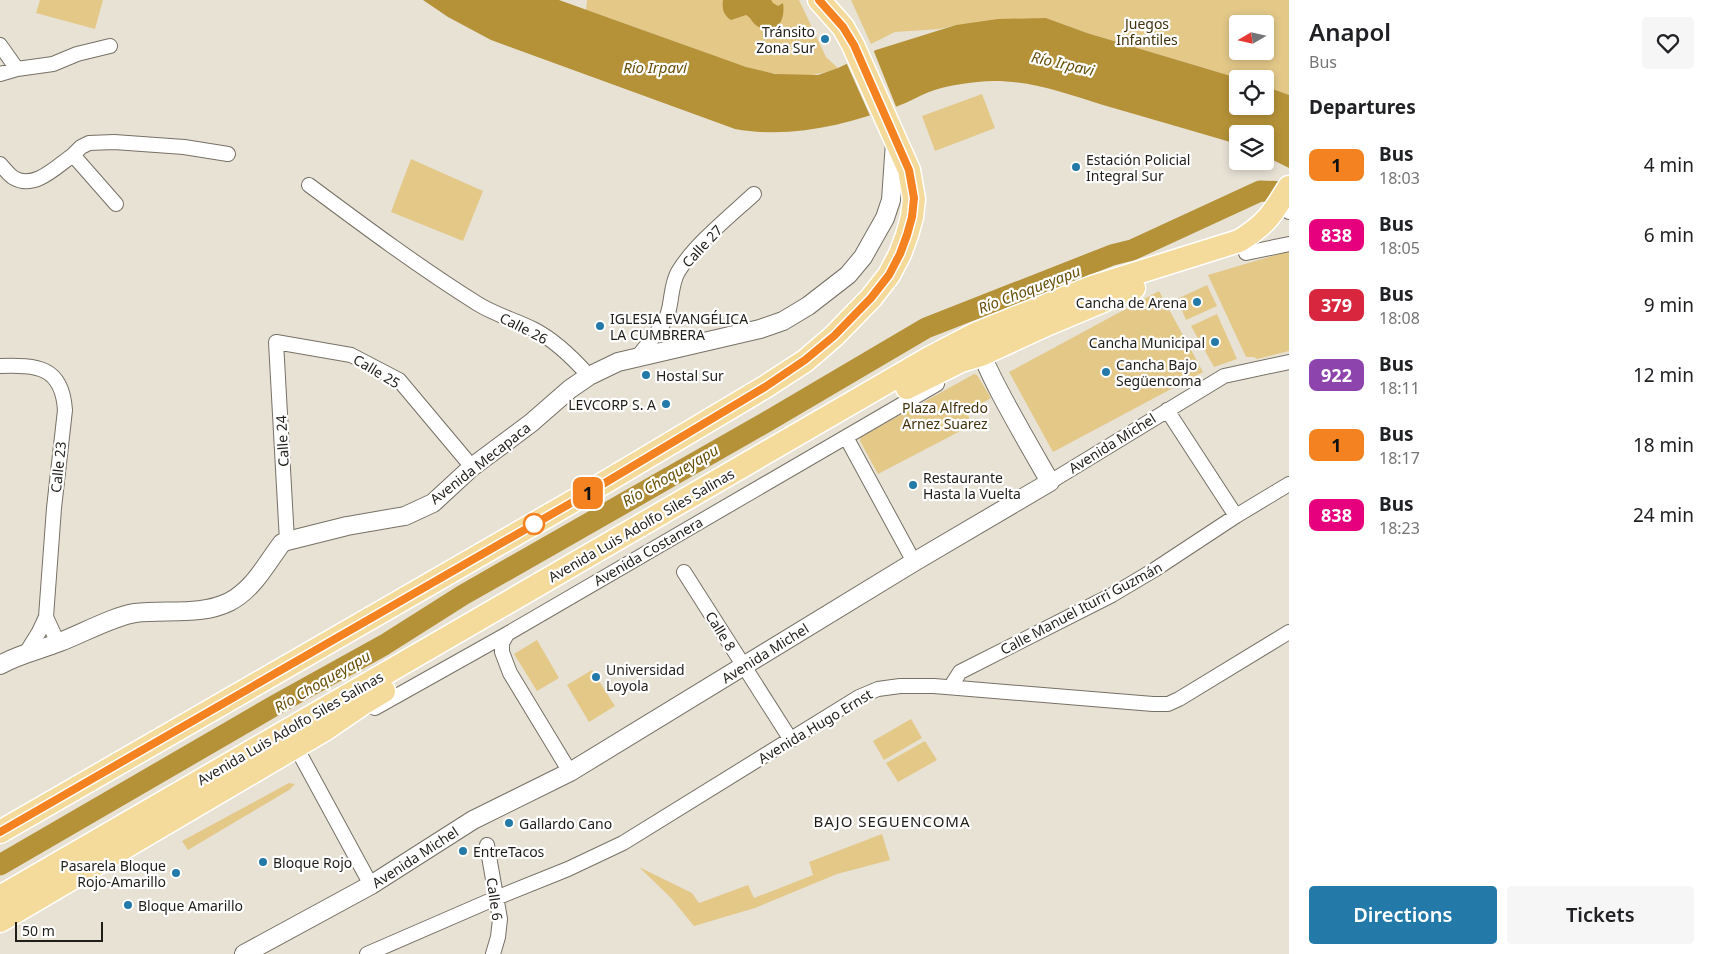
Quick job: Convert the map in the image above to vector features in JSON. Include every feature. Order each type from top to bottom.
[{"type":"main road","points":[[819,0],[848,36]]},
{"type":"main road","points":[[0,832],[578,499],[765,387],[805,360],[853,318],[889,275],[900,254],[912,217],[914,198],[909,170],[848,36],[839,0]]},
{"type":"main road","name":"Avenida Luis Adolfo Siles Salinas","points":[[0,921],[296,747],[364,703],[922,379],[1129,290],[1246,253],[1270,236],[1285,214],[1289,187]]},
{"type":"main road","name":"Avenida Luis Adolfo Siles Salinas","points":[[0,897],[928,358],[975,334],[1083,291],[1239,241],[1285,214]]},
{"type":"street","points":[[0,45],[17,69]]},
{"type":"street","points":[[0,74],[17,69],[53,64],[76,54],[110,46]]},
{"type":"street","name":"Avenida Mecapaca","points":[[287,541],[347,526],[404,516],[432,503],[472,467],[531,423],[570,389],[589,376],[618,362],[760,329],[783,321],[808,306],[848,275],[863,257],[885,218],[891,200],[894,168],[891,129]]},
{"type":"street","points":[[0,164],[12,177],[23,182],[36,181],[73,155],[81,146],[89,143],[114,142],[184,147],[228,154]]},
{"type":"street","points":[[73,155],[116,204]]},
{"type":"street","name":"Calle 26","points":[[309,185],[380,238],[478,304],[506,319],[533,330],[555,344],[589,376]]},
{"type":"street","points":[[891,200],[903,192],[914,198]]},
{"type":"street","name":"Calle 27","points":[[637,358],[648,341],[660,328],[668,314],[677,274],[687,259],[754,194]]},
{"type":"street","points":[[1246,253],[1289,244]]},
{"type":"street","points":[[1050,482],[971,358],[982,340],[1094,292],[1109,282]]},
{"type":"street","name":"Calle 25","points":[[276,342],[352,355],[399,380],[472,467]]},
{"type":"street","name":"Calle 24","points":[[276,342],[287,541]]},
{"type":"street","name":"Avenida Costanera","points":[[326,729],[367,712],[476,652],[928,389],[971,358]]},
{"type":"street","name":"Avenida Michel","points":[[244,954],[372,885],[473,820],[570,772],[1224,376],[1289,362]]},
{"type":"street","name":"Calle 23","points":[[0,366],[28,366],[48,371],[59,382],[64,395],[46,617],[26,653]]},
{"type":"street","points":[[1166,410],[1236,516]]},
{"type":"street","points":[[846,437],[914,562]]},
{"type":"street","name":"Calle Manuel Iturri Guzmán","points":[[952,686],[952,682],[960,672],[1112,595],[1289,484]]},
{"type":"street","points":[[0,665],[26,653],[58,643],[133,613],[213,608],[229,601],[249,588],[282,543],[287,541]]},
{"type":"street","name":"Calle 8","points":[[684,572],[791,740]]},
{"type":"street","name":"Calle 23","points":[[46,617],[58,643]]},
{"type":"street","name":"Avenida Hugo Ernst","points":[[367,954],[568,869],[623,843],[859,697],[878,689],[900,686],[952,686],[1143,704],[1168,704],[1197,690],[1289,632]]},
{"type":"street","points":[[507,634],[502,643],[502,652],[510,673],[570,772]]},
{"type":"street","points":[[476,652],[494,656],[510,673]]},
{"type":"street","points":[[296,747],[372,885]]},
{"type":"street","name":"Calle 6","points":[[487,845],[500,919],[498,937],[493,954]]},
{"type":"green space","points":[[40,0],[103,0],[95,29],[36,13]]},
{"type":"green space","points":[[587,0],[799,0],[826,57],[838,68],[819,74],[799,76],[760,71],[721,59],[586,10]]},
{"type":"green space","name":"Juegos Infantiles","points":[[851,0],[1289,0],[1289,95],[1274,89],[1274,70],[1229,70],[1229,75],[1087,33],[1046,18],[895,32],[871,44]]},
{"type":"green space","points":[[982,94],[995,128],[935,151],[922,116]]},
{"type":"green space","points":[[411,159],[483,191],[463,241],[391,212]]},
{"type":"green space","points":[[1289,251],[1289,351],[1257,359],[1246,357],[1208,275]]},
{"type":"green space","name":"Cancha de Arena","points":[[1207,285],[1217,306],[1186,320],[1177,299]]},
{"type":"green space","name":"Cancha Bajo Següencoma","points":[[1159,291],[1203,372],[1053,452],[1009,372]]},
{"type":"green space","name":"Cancha Municipal","points":[[1217,314],[1237,359],[1214,367],[1191,326]]},
{"type":"green space","name":"Plaza Alfredo Arnez Suarez","points":[[974,374],[977,375],[991,398],[967,412],[972,425],[878,474],[860,441],[861,437]]},
{"type":"green space","points":[[537,640],[559,678],[537,691],[514,654]]},
{"type":"green space","points":[[592,670],[615,706],[589,722],[567,685]]},
{"type":"green space","points":[[911,719],[922,738],[884,760],[873,741]]},
{"type":"green space","points":[[925,741],[937,760],[898,782],[886,763]]},
{"type":"green space","points":[[289,783],[295,784],[289,790],[188,850],[182,841]]},
{"type":"green space","points":[[882,834],[890,860],[837,874],[755,908],[694,926],[671,898],[639,867],[692,893],[699,903],[748,885],[754,898],[813,875],[809,862]]},
{"type":"water","name":"Río Irpavi","points":[[423,0],[559,0],[746,67],[775,74],[818,75],[876,50],[956,25],[998,19],[1046,18],[1087,33],[1229,75],[1229,115],[1274,115],[1274,89],[1289,95],[1289,168],[1274,160],[1274,125],[1229,125],[1229,142],[1057,91],[1010,82],[977,82],[947,87],[929,92],[878,113],[818,128],[777,132],[735,129],[491,40],[448,17]]},
{"type":"water","points":[[723,0],[771,0],[778,6],[783,3],[783,15],[781,21],[774,28],[764,29],[755,25],[746,15],[731,20],[724,12]]},
{"type":"pier","points":[[873,49],[897,109],[871,118],[846,62]]},
{"type":"waterway","name":"Río Choqueyapu","points":[[0,865],[279,703],[384,645],[463,595],[768,421],[926,328],[1112,255],[1132,250],[1260,191],[1289,192]]},
{"type":"bus line","name":"1","points":[[0,832],[290,666],[765,387],[805,360],[853,318],[889,275],[900,254],[912,217],[914,198],[909,170],[854,45],[843,27],[819,0]]},
{"type":"place","name":"Tránsito Zona Sur","points":[[825,39]]},
{"type":"place","name":"Estación Policial Integral Sur","points":[[1076,167]]},
{"type":"place","name":"Cancha de Arena","points":[[1197,302]]},
{"type":"place","name":"IGLESIA EVANGÉLICA LA CUMBRERA","points":[[600,326]]},
{"type":"place","name":"Cancha Municipal","points":[[1215,342]]},
{"type":"place","name":"Cancha Bajo Següencoma","points":[[1106,372]]},
{"type":"place","name":"Hostal Sur","points":[[646,375]]},
{"type":"place","name":"LEVCORP S. A","points":[[666,404]]},
{"type":"place","name":"Restaurante Hasta la Vuelta","points":[[913,485]]},
{"type":"place","name":"Universidad Loyola","points":[[596,677]]},
{"type":"place","name":"Gallardo Cano","points":[[509,823]]},
{"type":"place","name":"EntreTacos","points":[[463,851]]},
{"type":"place","name":"Bloque Rojo","points":[[263,862]]},
{"type":"place","name":"Pasarela Bloque Rojo-Amarillo","points":[[176,873]]},
{"type":"place","name":"Bloque Amarillo","points":[[128,905]]},
{"type":"district","name":"BAJO SEGUENCOMA","points":[[892,821]]}]
